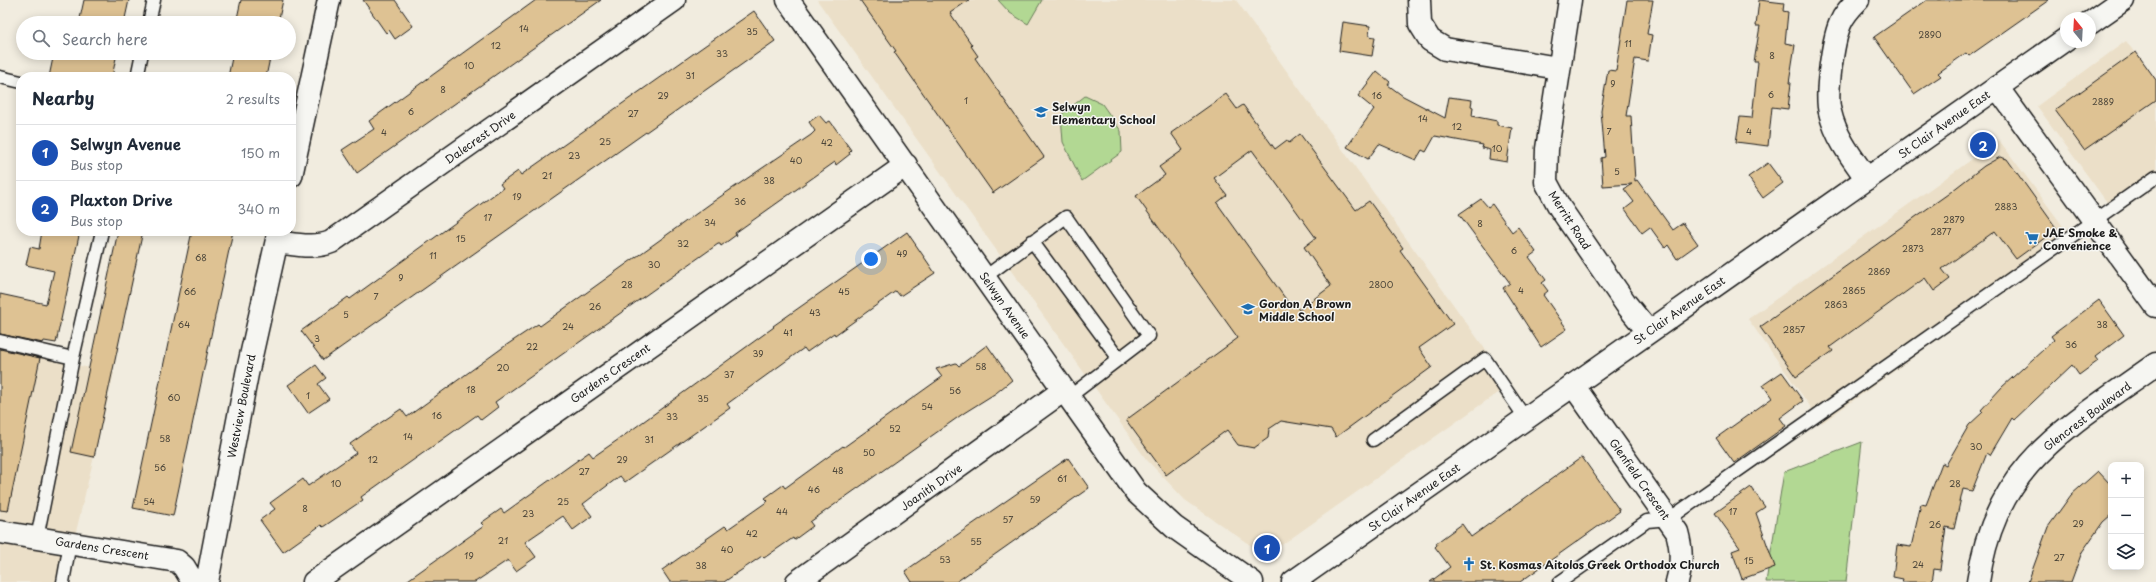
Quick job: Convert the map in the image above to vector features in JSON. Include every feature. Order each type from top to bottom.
[{"type":"street","points":[[296,153],[329,0]]},
{"type":"street","name":"Dalecrest Drive","points":[[278,237],[310,246],[324,245],[331,242],[674,0]]},
{"type":"street","name":"Selwyn Avenue","points":[[788,0],[1136,492],[1174,527],[1252,582]]},
{"type":"street","points":[[1419,0],[1420,24],[1430,40],[1445,49],[1558,68]]},
{"type":"street","name":"Merritt Road","points":[[1570,0],[1558,68],[1547,149],[1546,182],[1560,208],[1626,304],[1648,331]]},
{"type":"street","points":[[1858,0],[1848,10],[1840,24],[1835,40],[1829,111],[1838,135],[1866,179]]},
{"type":"street","points":[[2096,19],[2123,0]]},
{"type":"street","name":"St Clair Avenue East","points":[[1293,582],[1526,419],[1648,331],[2060,43]]},
{"type":"street","points":[[1997,87],[2156,306]]},
{"type":"street","name":"Gardens Crescent","points":[[314,582],[906,165]]},
{"type":"street","name":"Westview Boulevard","points":[[207,582],[247,374],[278,237]]},
{"type":"street","name":"Glencrest Boulevard","points":[[1978,582],[1981,559],[1998,509],[2032,459],[2065,429],[2156,364]]},
{"type":"street","name":"Glenfield Crescent","points":[[1572,385],[1677,532],[1681,546],[1682,565],[1677,582]]},
{"type":"street","name":"Joanith Drive","points":[[797,582],[1067,393]]},
{"type":"street","name":"Gardens Crescent","points":[[0,532],[176,561],[184,567],[193,582]]},
{"type":"lane","points":[[151,16],[154,0]]},
{"type":"lane","points":[[138,72],[141,60]]},
{"type":"lane","points":[[0,78],[16,81]]},
{"type":"lane","points":[[1560,582],[1647,521],[1669,519],[2156,177]]},
{"type":"lane","points":[[985,277],[1066,217],[1149,336],[1119,359],[1067,393]]},
{"type":"lane","points":[[37,538],[72,358],[101,236]]},
{"type":"lane","points":[[1032,241],[1119,359]]},
{"type":"lane","points":[[0,342],[72,358]]},
{"type":"lane","points":[[1373,440],[1485,359],[1526,419]]},
{"type":"lane","points":[[63,582],[70,543]]},
{"type":"shaded area","name":"Gordon A Brown Middle School","points":[[817,0],[1236,0],[1510,384],[1266,556],[1185,500],[1146,459]]},
{"type":"shaded area","points":[[2126,41],[2156,82],[2156,182],[2114,212],[2037,106]]},
{"type":"shaded area","points":[[1999,140],[2074,241],[1822,423],[1748,319]]},
{"type":"shaded area","points":[[0,349],[114,373],[64,582],[0,582]]},
{"type":"green space","points":[[998,0],[1042,0],[1028,24],[1010,13]]},
{"type":"green space","points":[[1085,96],[1102,104],[1121,131],[1122,152],[1082,181],[1063,142],[1061,115]]},
{"type":"green space","points":[[1862,442],[1846,582],[1766,582],[1784,472]]},
{"type":"building","points":[[84,0],[129,0],[126,16],[81,16]]},
{"type":"building","points":[[241,0],[283,0],[280,16],[238,16]]},
{"type":"building","points":[[363,0],[395,0],[413,26],[395,39],[389,30],[386,33]]},
{"type":"building","points":[[536,0],[601,0],[357,173],[342,150],[374,129],[369,121]]},
{"type":"building","points":[[860,0],[969,0],[950,13],[972,45],[971,46],[978,56],[975,58],[1044,157],[993,193],[894,52],[896,51]]},
{"type":"building","points":[[1627,0],[1653,0],[1647,34],[1652,35],[1648,61],[1635,59],[1626,116],[1631,116],[1635,181],[1637,180],[1673,230],[1683,223],[1698,244],[1677,259],[1668,245],[1665,248],[1650,227],[1642,233],[1625,209],[1634,202],[1624,189],[1632,184],[1603,186],[1601,158],[1605,157],[1601,111],[1608,70],[1616,71]]},
{"type":"building","points":[[1759,0],[1784,3],[1783,11],[1788,12],[1785,43],[1795,45],[1789,83],[1791,83],[1788,109],[1772,107],[1768,146],[1736,142],[1740,117],[1752,118],[1758,62],[1754,62],[1760,26],[1756,26]]},
{"type":"building","points":[[1927,0],[2049,0],[1969,56],[1966,53],[1938,73],[1941,76],[1914,94],[1874,37]]},
{"type":"building","points":[[754,11],[775,41],[323,360],[301,331],[348,297],[350,299],[503,188],[500,184],[518,171],[521,175]]},
{"type":"building","points":[[1343,22],[1370,26],[1369,36],[1375,37],[1372,56],[1339,51]]},
{"type":"building","points":[[2136,52],[2156,80],[2156,100],[2084,150],[2055,110]]},
{"type":"building","points":[[53,60],[116,60],[113,72],[50,72]]},
{"type":"building","points":[[232,60],[270,60],[267,72],[229,72]]},
{"type":"building","points":[[1377,71],[1390,82],[1388,85],[1403,96],[1445,118],[1449,97],[1472,100],[1472,116],[1497,121],[1497,125],[1512,128],[1507,162],[1489,159],[1490,150],[1482,148],[1483,145],[1435,136],[1426,152],[1422,150],[1416,160],[1379,144],[1368,159],[1347,147],[1374,109],[1358,96]]},
{"type":"building","points":[[1226,94],[1237,109],[1243,105],[1275,149],[1287,140],[1289,143],[1300,134],[1356,210],[1369,201],[1403,248],[1400,250],[1453,324],[1419,348],[1432,367],[1336,437],[1331,429],[1281,421],[1269,429],[1268,438],[1254,448],[1238,445],[1227,430],[1166,475],[1126,420],[1238,338],[1136,196],[1165,175],[1159,167],[1183,150],[1171,133]],"holes":[[[1252,150],[1316,238],[1304,247],[1331,286],[1299,310],[1294,303],[1290,305],[1217,203],[1227,195],[1214,178]]]},
{"type":"building","points":[[819,115],[826,123],[830,121],[851,150],[849,152],[850,154],[836,165],[835,162],[735,233],[736,235],[721,246],[718,244],[495,402],[498,407],[481,420],[477,415],[361,497],[363,500],[323,527],[321,525],[283,552],[260,520],[275,509],[270,503],[303,479],[308,486],[356,453],[350,444],[364,434],[401,409],[407,417],[505,346],[538,324],[540,326],[714,201],[811,135],[815,131],[809,122]]},
{"type":"building","points":[[2000,157],[2007,159],[2057,229],[2016,259],[1995,231],[1942,269],[1950,279],[1934,291],[1925,278],[1830,347],[1833,351],[1796,377],[1760,327],[1948,194],[1984,166]]},
{"type":"building","points":[[1768,163],[1783,183],[1763,198],[1748,177]]},
{"type":"building","points":[[1481,199],[1488,207],[1492,204],[1512,232],[1518,227],[1536,252],[1529,257],[1546,280],[1542,283],[1548,291],[1543,295],[1567,329],[1541,347],[1503,288],[1510,283],[1459,214]]},
{"type":"building","points":[[907,232],[935,273],[900,296],[896,291],[835,335],[834,333],[807,352],[804,348],[727,404],[730,408],[625,482],[620,476],[583,504],[592,516],[573,530],[563,516],[525,542],[536,557],[516,571],[508,560],[475,582],[405,582],[484,526],[481,523],[501,509],[504,513],[589,452],[593,457],[622,437],[774,327],[773,326]]},
{"type":"building","points":[[41,236],[79,236],[56,343],[44,341],[43,343],[0,334],[0,294],[46,304],[54,271],[26,265],[30,247],[39,249]]},
{"type":"building","points":[[117,236],[142,236],[94,457],[71,452]]},
{"type":"building","points":[[191,236],[232,236],[173,516],[133,508]]},
{"type":"building","points":[[2099,300],[2124,335],[2095,357],[2098,361],[2079,375],[2072,365],[2014,420],[2012,418],[1990,455],[1987,453],[1972,491],[1963,489],[1954,529],[1946,527],[1940,570],[1934,569],[1932,582],[1902,582],[1903,579],[1893,577],[1897,545],[1911,547],[1921,504],[1926,505],[1942,463],[1946,465],[1969,425],[1983,412],[1981,410],[2002,387],[2054,340],[2051,336]]},
{"type":"building","points":[[987,345],[1012,380],[996,393],[964,413],[810,522],[813,526],[794,540],[793,538],[764,558],[762,556],[724,582],[670,582],[662,570],[725,526],[728,529],[768,501],[765,498],[783,485],[785,488],[942,377],[936,369],[956,363],[959,366]]},
{"type":"building","points":[[0,349],[40,358],[8,511],[0,510]]},
{"type":"building","points":[[316,365],[326,378],[318,384],[329,399],[308,413],[288,385]]},
{"type":"building","points":[[1782,372],[1803,401],[1780,418],[1786,426],[1734,463],[1716,438],[1772,398],[1763,385]]},
{"type":"building","points":[[1582,457],[1620,511],[1520,582],[1430,582],[1450,567],[1435,547],[1437,545],[1436,543],[1462,524],[1471,537]]},
{"type":"building","points":[[1068,458],[1089,488],[956,582],[912,582],[905,571]]},
{"type":"building","points":[[2098,471],[2108,482],[2108,518],[2103,522],[2082,552],[2071,582],[2028,582],[2048,527],[2071,495]]},
{"type":"building","points":[[1751,487],[1765,507],[1756,513],[1775,567],[1742,579],[1732,551],[1740,548],[1715,513]]},
{"type":"place","name":"Selwyn Elementary School","points":[[1041,112]]},
{"type":"place","name":"Plaxton Drive","points":[[1983,145]]},
{"type":"place","name":"JAE Smoke & Convenience","points":[[2032,238]]},
{"type":"place","name":"Gordon A Brown Middle School","points":[[1248,309]]},
{"type":"place","name":"Selwyn Avenue","points":[[1267,548]]},
{"type":"place","name":"St. Kosmas Aitolos Greek Orthodox Church","points":[[1469,564]]}]
